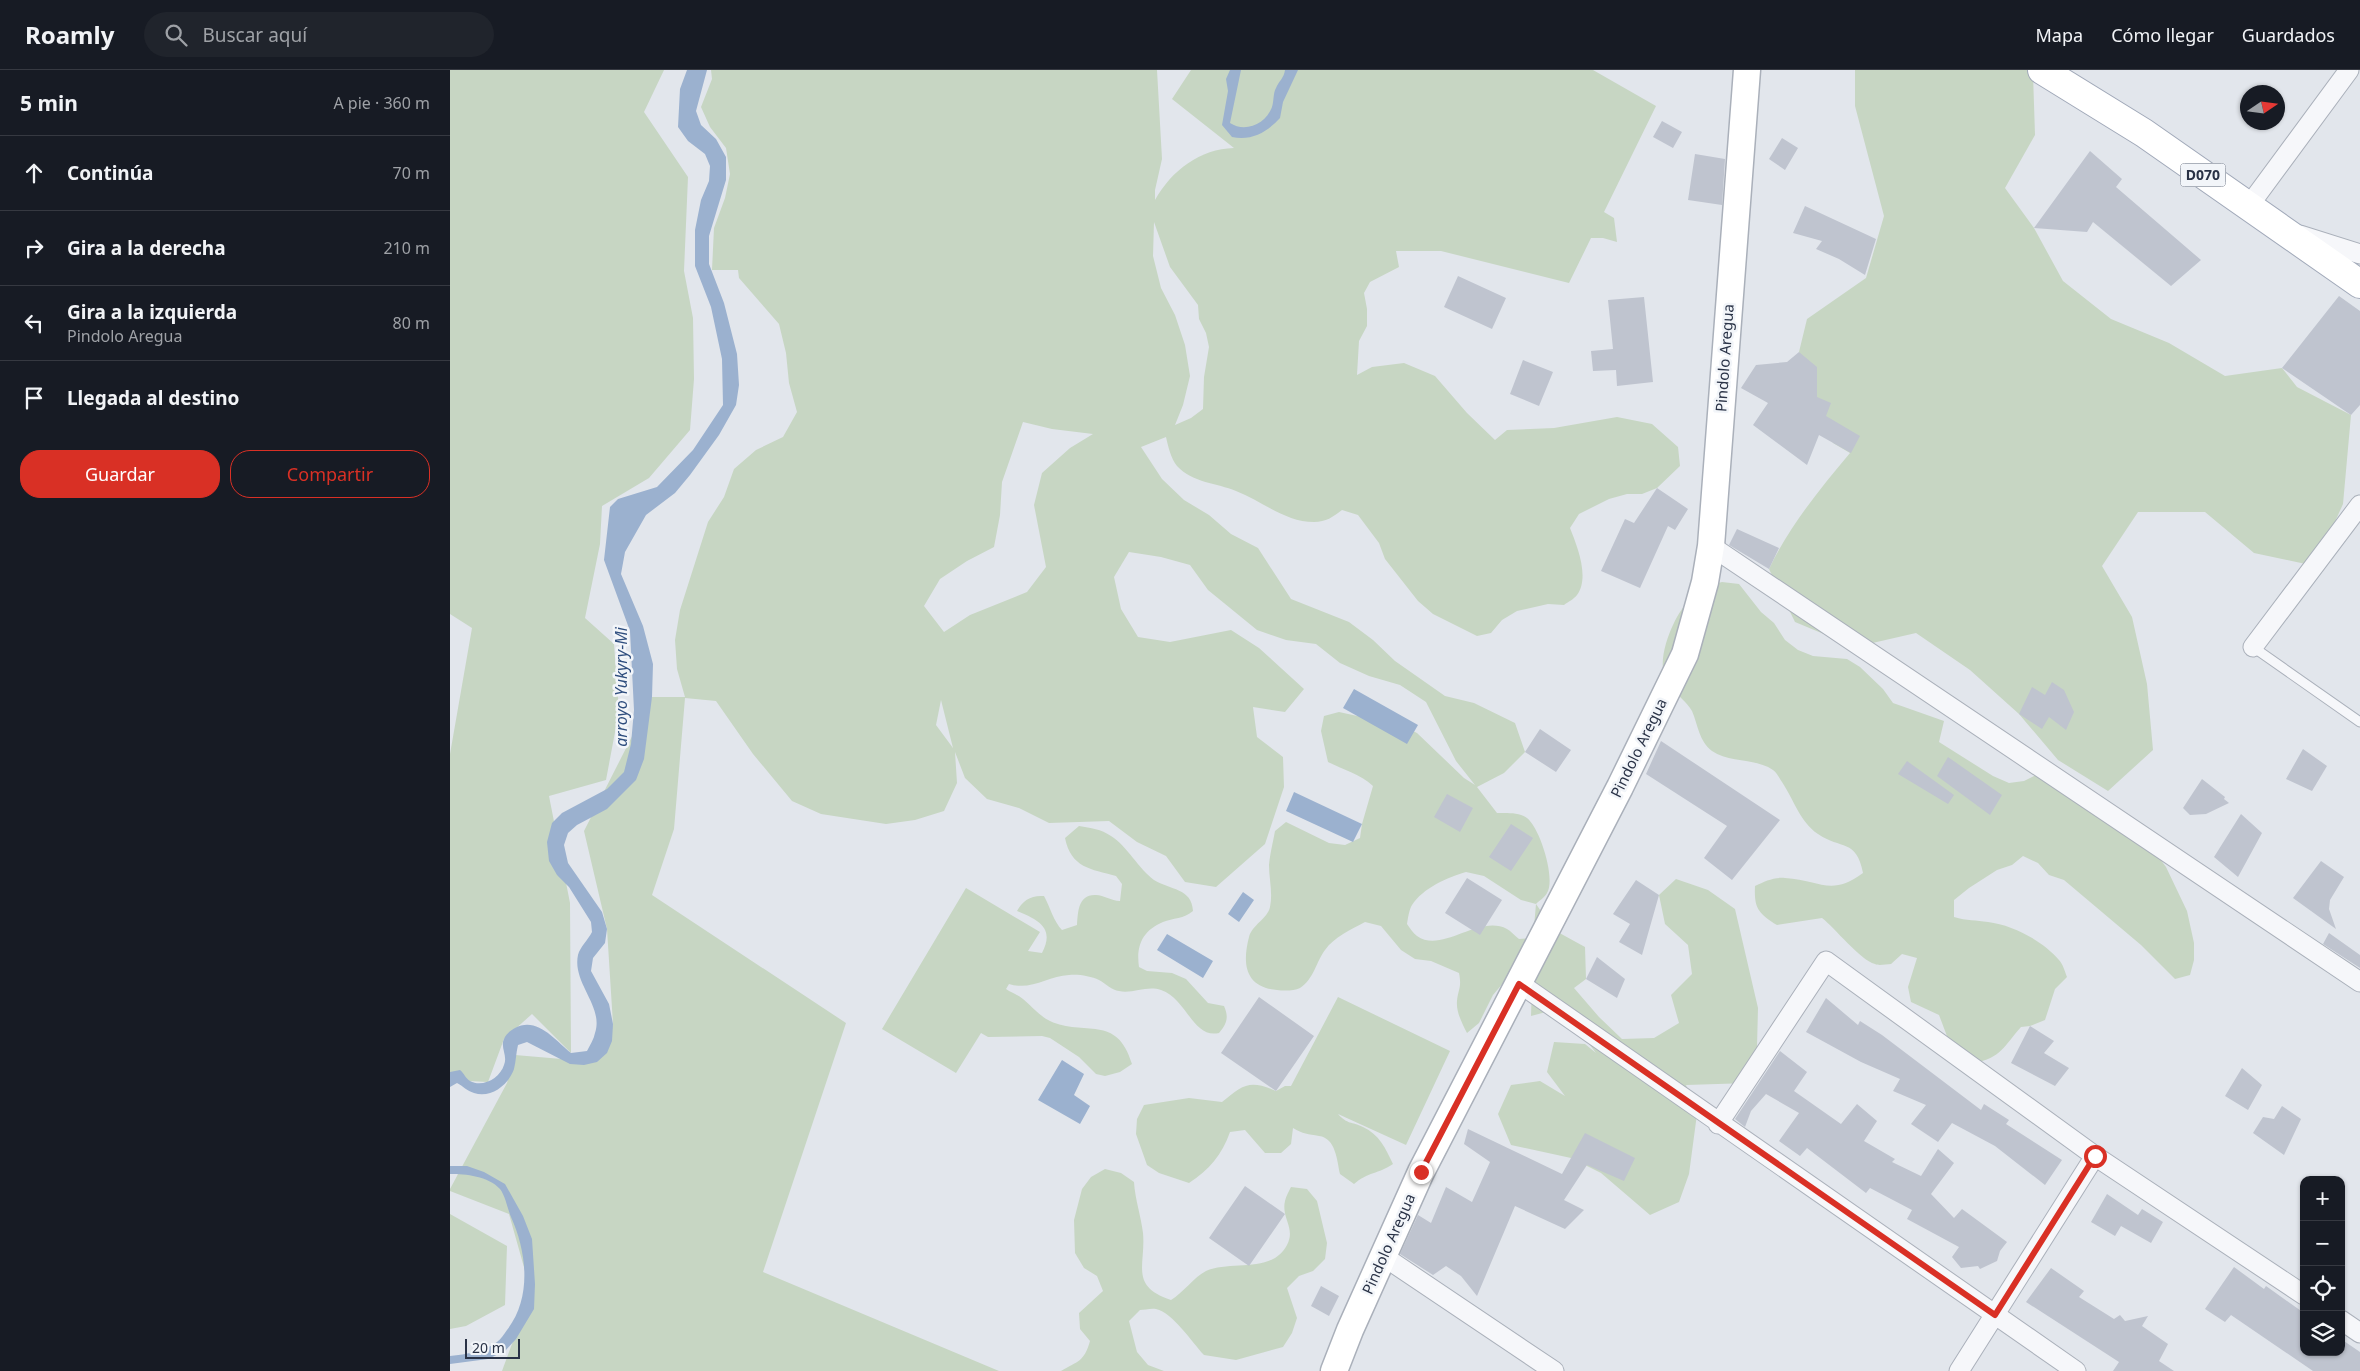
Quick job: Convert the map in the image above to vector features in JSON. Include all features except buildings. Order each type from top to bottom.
[{"type":"main road","name":"Pindolo Aregua","points":[[1334,1371],[1421,1172],[1620,787],[1684,654],[1705,582],[1711,546],[1748,70]]},
{"type":"main road","name":"D070","points":[[2042,70],[2112,112],[2360,284]]},
{"type":"street","points":[[2248,206],[2349,70]]},
{"type":"street","points":[[2282,230],[2360,254]]},
{"type":"street","points":[[2253,647],[2360,505]]},
{"type":"street","points":[[1711,546],[2360,982]]},
{"type":"street","points":[[1718,1124],[1826,961],[2095,1156],[2300,1292]]},
{"type":"street","points":[[1519,984],[2076,1371]]},
{"type":"street","points":[[1959,1371],[2095,1156]]},
{"type":"street","points":[[1383,1256],[1554,1371]]},
{"type":"street","points":[[2345,1323],[2360,1332]]},
{"type":"lane","points":[[2253,647],[2360,722]]},
{"type":"green space","points":[[450,70],[664,70],[644,112],[688,177],[684,271],[693,318],[694,379],[690,430],[649,478],[602,506],[600,544],[585,618],[614,644],[619,711],[606,780],[549,796],[570,903],[571,1053],[532,1014],[504,1039],[488,1082],[450,1080],[450,754],[472,628],[450,614]]},
{"type":"green space","points":[[711,70],[1157,70],[1162,159],[1155,190],[1155,200],[1170,179],[1188,163],[1210,152],[1234,148],[1172,99],[1191,70],[1593,70],[1656,106],[1604,212],[1614,218],[1617,242],[1603,238],[1591,238],[1569,283],[1441,251],[1396,251],[1399,267],[1370,282],[1364,293],[1367,309],[1367,326],[1359,341],[1357,375],[1372,367],[1404,363],[1435,376],[1467,413],[1495,440],[1507,430],[1554,428],[1617,417],[1652,424],[1678,447],[1680,466],[1657,488],[1642,494],[1627,494],[1609,499],[1579,514],[1570,528],[1581,562],[1581,588],[1573,599],[1564,605],[1548,604],[1517,611],[1502,620],[1491,633],[1477,636],[1433,614],[1418,601],[1385,559],[1379,543],[1358,515],[1342,510],[1322,521],[1314,522],[1293,519],[1246,495],[1183,472],[1173,460],[1166,437],[1141,447],[1162,479],[1184,500],[1209,515],[1231,534],[1258,548],[1291,599],[1349,622],[1373,640],[1395,661],[1445,696],[1474,703],[1515,723],[1525,752],[1504,773],[1477,787],[1497,813],[1512,813],[1524,816],[1537,832],[1545,854],[1550,877],[1547,893],[1536,904],[1554,930],[1585,947],[1586,979],[1574,988],[1599,1017],[1622,1039],[1654,1038],[1679,1023],[1671,995],[1692,974],[1688,945],[1665,924],[1659,895],[1676,879],[1708,890],[1735,909],[1758,1008],[1757,1047],[1749,1083],[1686,1085],[1697,1114],[1689,1174],[1679,1202],[1650,1215],[1601,1173],[1571,1158],[1511,1145],[1498,1114],[1511,1085],[1540,1081],[1565,1096],[1547,1072],[1554,1042],[1585,1044],[1596,1053],[1561,1008],[1531,1016],[1532,985],[1514,970],[1493,995],[1479,1023],[1467,1033],[1457,1009],[1460,988],[1459,973],[1431,961],[1415,959],[1401,950],[1381,926],[1365,922],[1338,937],[1325,950],[1309,980],[1300,988],[1295,990],[1277,990],[1266,988],[1252,979],[1246,965],[1247,947],[1253,929],[1266,915],[1270,907],[1269,865],[1275,831],[1286,822],[1329,843],[1345,845],[1360,838],[1373,786],[1357,775],[1328,762],[1321,731],[1324,716],[1339,712],[1403,726],[1417,733],[1464,778],[1475,785],[1456,761],[1426,702],[1400,685],[1369,676],[1340,663],[1316,644],[1286,640],[1257,630],[1208,590],[1190,565],[1161,557],[1129,552],[1114,577],[1121,609],[1138,637],[1170,642],[1231,630],[1259,648],[1304,689],[1285,712],[1253,707],[1257,737],[1283,757],[1284,787],[1265,844],[1216,887],[1185,882],[1166,856],[1137,842],[1109,821],[1049,823],[1019,808],[987,799],[965,778],[955,752],[957,783],[944,811],[915,820],[886,824],[821,814],[792,801],[753,754],[716,701],[685,698],[674,829],[652,895],[846,1023],[763,1272],[999,1371],[502,1371],[531,1292],[509,1214],[450,1191],[450,1189],[507,1083],[515,1055],[597,1062],[613,1024],[607,929],[584,831],[652,697],[685,697],[677,669],[675,640],[680,610],[708,522],[724,497],[734,469],[756,450],[783,437],[797,412],[789,383],[786,353],[779,324],[739,278],[738,270],[712,270],[714,228],[725,198],[730,174],[726,148],[710,127],[701,107],[712,79]],"holes":[[[1154,222],[1170,267],[1198,305],[1199,319],[1206,333],[1209,347],[1204,377],[1203,409],[1191,418],[1175,425],[1183,405],[1190,376],[1185,345],[1175,315],[1161,288],[1153,256]],[[1023,422],[1052,429],[1093,434],[1070,448],[1042,473],[1034,505],[1046,567],[1027,592],[970,615],[944,632],[924,606],[940,579],[967,561],[994,547],[1000,515],[1002,482]],[[941,700],[953,748],[936,725]],[[1466,872],[1484,876],[1521,900],[1536,904],[1533,938],[1519,939],[1507,929],[1485,926],[1449,938],[1427,940],[1417,936],[1407,924],[1411,907],[1423,893],[1444,880]]]},
{"type":"green space","points":[[1855,70],[2028,70],[2033,74],[2035,135],[2005,188],[2034,228],[2063,281],[2111,319],[2169,343],[2225,376],[2282,368],[2297,387],[2351,415],[2343,504],[2315,566],[2254,553],[2205,512],[2138,512],[2102,566],[2132,617],[2147,684],[2153,750],[2108,791],[2058,760],[2019,714],[1970,670],[1916,633],[1855,647],[1795,622],[1769,569],[1796,522],[1850,453],[1833,443],[1799,352],[1807,319],[1866,278],[1884,216],[1855,106]]},
{"type":"green space","points":[[1722,582],[1739,584],[1761,612],[1774,623],[1785,640],[1798,650],[1813,656],[1847,659],[1860,667],[1883,689],[1893,703],[1944,721],[1939,742],[1993,776],[2009,783],[2024,781],[2038,774],[2146,840],[2166,867],[2187,911],[2194,943],[2194,960],[2190,975],[2175,979],[2141,945],[2064,880],[2049,875],[2038,863],[2023,856],[2012,865],[1997,870],[1954,900],[1954,917],[1998,924],[2027,935],[2045,946],[2059,960],[2067,977],[2055,989],[2045,1020],[2030,1026],[2021,1027],[1996,1054],[1983,1061],[1974,1063],[1950,1044],[1939,1015],[1911,1002],[1908,987],[1917,958],[1902,954],[1891,964],[1877,965],[1862,957],[1822,918],[1777,925],[1765,917],[1755,900],[1755,886],[1762,882],[1785,878],[1833,886],[1852,880],[1863,873],[1860,862],[1852,849],[1826,839],[1806,823],[1773,770],[1759,764],[1719,755],[1712,751],[1702,738],[1692,711],[1667,682],[1664,675],[1663,657],[1667,640],[1677,617],[1698,592]]},
{"type":"green space","points":[[1079,826],[1100,830],[1111,836],[1154,880],[1179,891],[1189,898],[1193,911],[1190,914],[1163,922],[1145,935],[1140,946],[1139,967],[1147,971],[1172,973],[1186,979],[1208,1003],[1224,1006],[1226,1020],[1224,1027],[1219,1033],[1210,1033],[1203,1030],[1177,1001],[1161,990],[1150,988],[1124,992],[1111,988],[1099,980],[1088,976],[1076,975],[1061,976],[1025,986],[1009,984],[1006,989],[1021,998],[1050,1021],[1075,1027],[1098,1029],[1118,1038],[1126,1048],[1132,1064],[1120,1072],[1105,1076],[1096,1074],[1079,1057],[1050,1038],[1042,1036],[988,1037],[981,1033],[956,1073],[882,1029],[966,888],[1040,932],[1028,951],[1042,953],[1046,944],[1046,931],[1038,922],[1017,911],[1028,899],[1035,896],[1044,896],[1054,919],[1062,930],[1077,925],[1080,905],[1090,895],[1099,895],[1120,901],[1122,884],[1116,876],[1083,866],[1072,856],[1065,838]]},
{"type":"green space","points":[[1338,997],[1450,1051],[1406,1145],[1338,1114],[1347,1121],[1369,1130],[1378,1138],[1393,1164],[1364,1177],[1354,1184],[1340,1174],[1335,1151],[1329,1141],[1293,1128],[1291,1144],[1281,1153],[1265,1153],[1245,1130],[1230,1132],[1223,1148],[1214,1161],[1203,1173],[1189,1183],[1159,1173],[1147,1165],[1136,1134],[1137,1119],[1144,1105],[1189,1098],[1222,1102],[1236,1091],[1247,1086],[1259,1085],[1276,1091],[1285,1086],[1291,1086]]},
{"type":"green space","points":[[1105,1169],[1121,1173],[1134,1182],[1143,1233],[1142,1273],[1144,1281],[1149,1288],[1171,1300],[1206,1271],[1227,1266],[1261,1263],[1272,1260],[1280,1254],[1287,1245],[1290,1233],[1284,1207],[1287,1195],[1291,1187],[1307,1189],[1317,1201],[1327,1243],[1325,1259],[1313,1271],[1299,1276],[1287,1288],[1297,1318],[1292,1333],[1283,1347],[1236,1360],[1204,1355],[1169,1316],[1156,1309],[1140,1310],[1129,1321],[1137,1352],[1148,1365],[1164,1371],[1061,1371],[1083,1357],[1090,1341],[1080,1329],[1079,1313],[1103,1291],[1097,1276],[1084,1268],[1075,1253],[1074,1220],[1082,1189],[1091,1177]]},
{"type":"green space","points":[[450,1214],[507,1246],[505,1305],[466,1326],[450,1329]]},
{"type":"water","points":[[687,70],[707,70],[696,111],[701,125],[716,139],[726,157],[726,180],[709,236],[709,264],[724,303],[737,354],[739,385],[736,405],[719,435],[675,493],[646,515],[625,552],[621,574],[643,626],[653,664],[652,697],[644,759],[636,780],[607,809],[577,825],[568,833],[564,845],[568,863],[602,912],[607,929],[605,943],[593,958],[591,971],[609,1004],[613,1024],[612,1041],[607,1053],[597,1062],[584,1065],[570,1064],[527,1042],[518,1045],[512,1075],[504,1085],[487,1094],[474,1093],[457,1083],[450,1087],[450,1072],[460,1070],[469,1080],[475,1083],[495,1078],[502,1070],[505,1062],[504,1039],[515,1028],[523,1025],[538,1027],[552,1036],[571,1053],[587,1051],[595,1033],[597,1023],[595,1013],[579,975],[577,965],[579,952],[592,932],[591,922],[569,887],[557,875],[549,861],[547,842],[552,823],[562,813],[607,789],[624,772],[631,744],[634,710],[630,631],[604,560],[610,507],[618,499],[657,487],[693,450],[723,405],[722,359],[711,307],[695,266],[695,230],[701,200],[709,181],[710,166],[705,154],[688,141],[678,127],[680,89]]},
{"type":"water","points":[[1230,70],[1241,70],[1230,123],[1236,126],[1248,127],[1260,122],[1269,113],[1275,90],[1285,70],[1298,70],[1283,102],[1280,118],[1259,134],[1246,138],[1232,137],[1222,125],[1228,91],[1226,79]]},
{"type":"water","points":[[1354,689],[1418,725],[1407,744],[1343,708]]},
{"type":"water","points":[[1294,792],[1362,824],[1353,842],[1286,811]]},
{"type":"water","points":[[1243,892],[1254,900],[1239,922],[1228,914]]},
{"type":"water","points":[[1167,934],[1213,961],[1203,978],[1157,950]]},
{"type":"water","points":[[1062,1060],[1084,1074],[1074,1095],[1090,1106],[1080,1124],[1038,1100]]},
{"type":"water","points":[[450,1166],[467,1166],[484,1172],[505,1184],[523,1216],[532,1239],[535,1284],[534,1309],[516,1339],[505,1351],[488,1359],[450,1364],[450,1356],[480,1350],[492,1345],[501,1338],[515,1317],[520,1304],[524,1275],[521,1245],[500,1189],[489,1181],[470,1175],[450,1174]]},
{"type":"route","points":[[1421,1172],[1519,984],[1995,1315],[2095,1156]]},
{"type":"water label","name":"arroyo Yukyry-Mi","points":[[621,687]]}]
